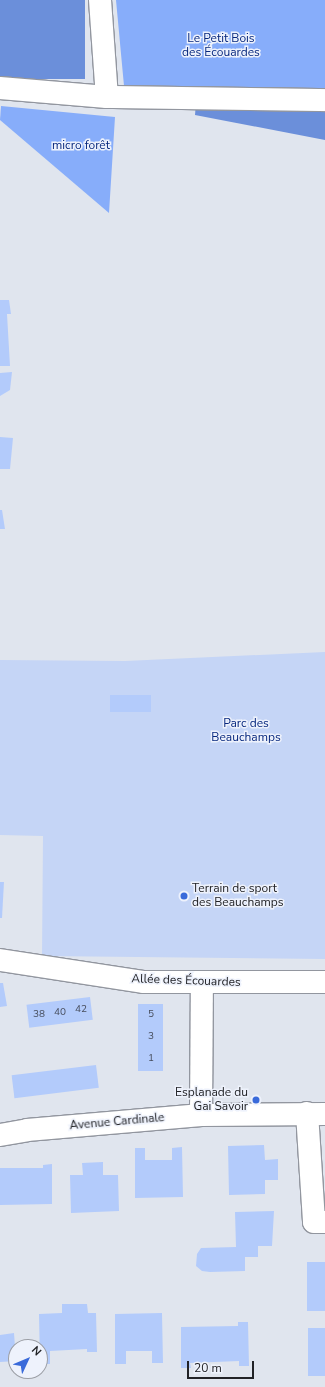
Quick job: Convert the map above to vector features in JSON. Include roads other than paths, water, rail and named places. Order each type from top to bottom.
[{"type":"street","points":[[100,0],[107,97]]},
{"type":"street","points":[[0,88],[107,97],[325,100]]},
{"type":"street","name":"Allée des Écouardes","points":[[0,960],[144,982],[325,982]]},
{"type":"street","points":[[201,1115],[202,983]]},
{"type":"street","points":[[316,1113],[314,1222],[325,1222]]},
{"type":"street","name":"Avenue Cardinale","points":[[0,1135],[27,1130],[201,1115],[296,1116],[316,1113]]},
{"type":"place","name":"Terrain de sport des Beauchamps","points":[[184,896]]},
{"type":"place","name":"Esplanade du Gai Savoir","points":[[256,1100]]},
{"type":"park label","name":"Le Petit Bois des Écouardes","points":[[221,46]]},
{"type":"park label","name":"micro forêt","points":[[81,146]]},
{"type":"park label","name":"Parc des Beauchamps","points":[[246,731]]}]
